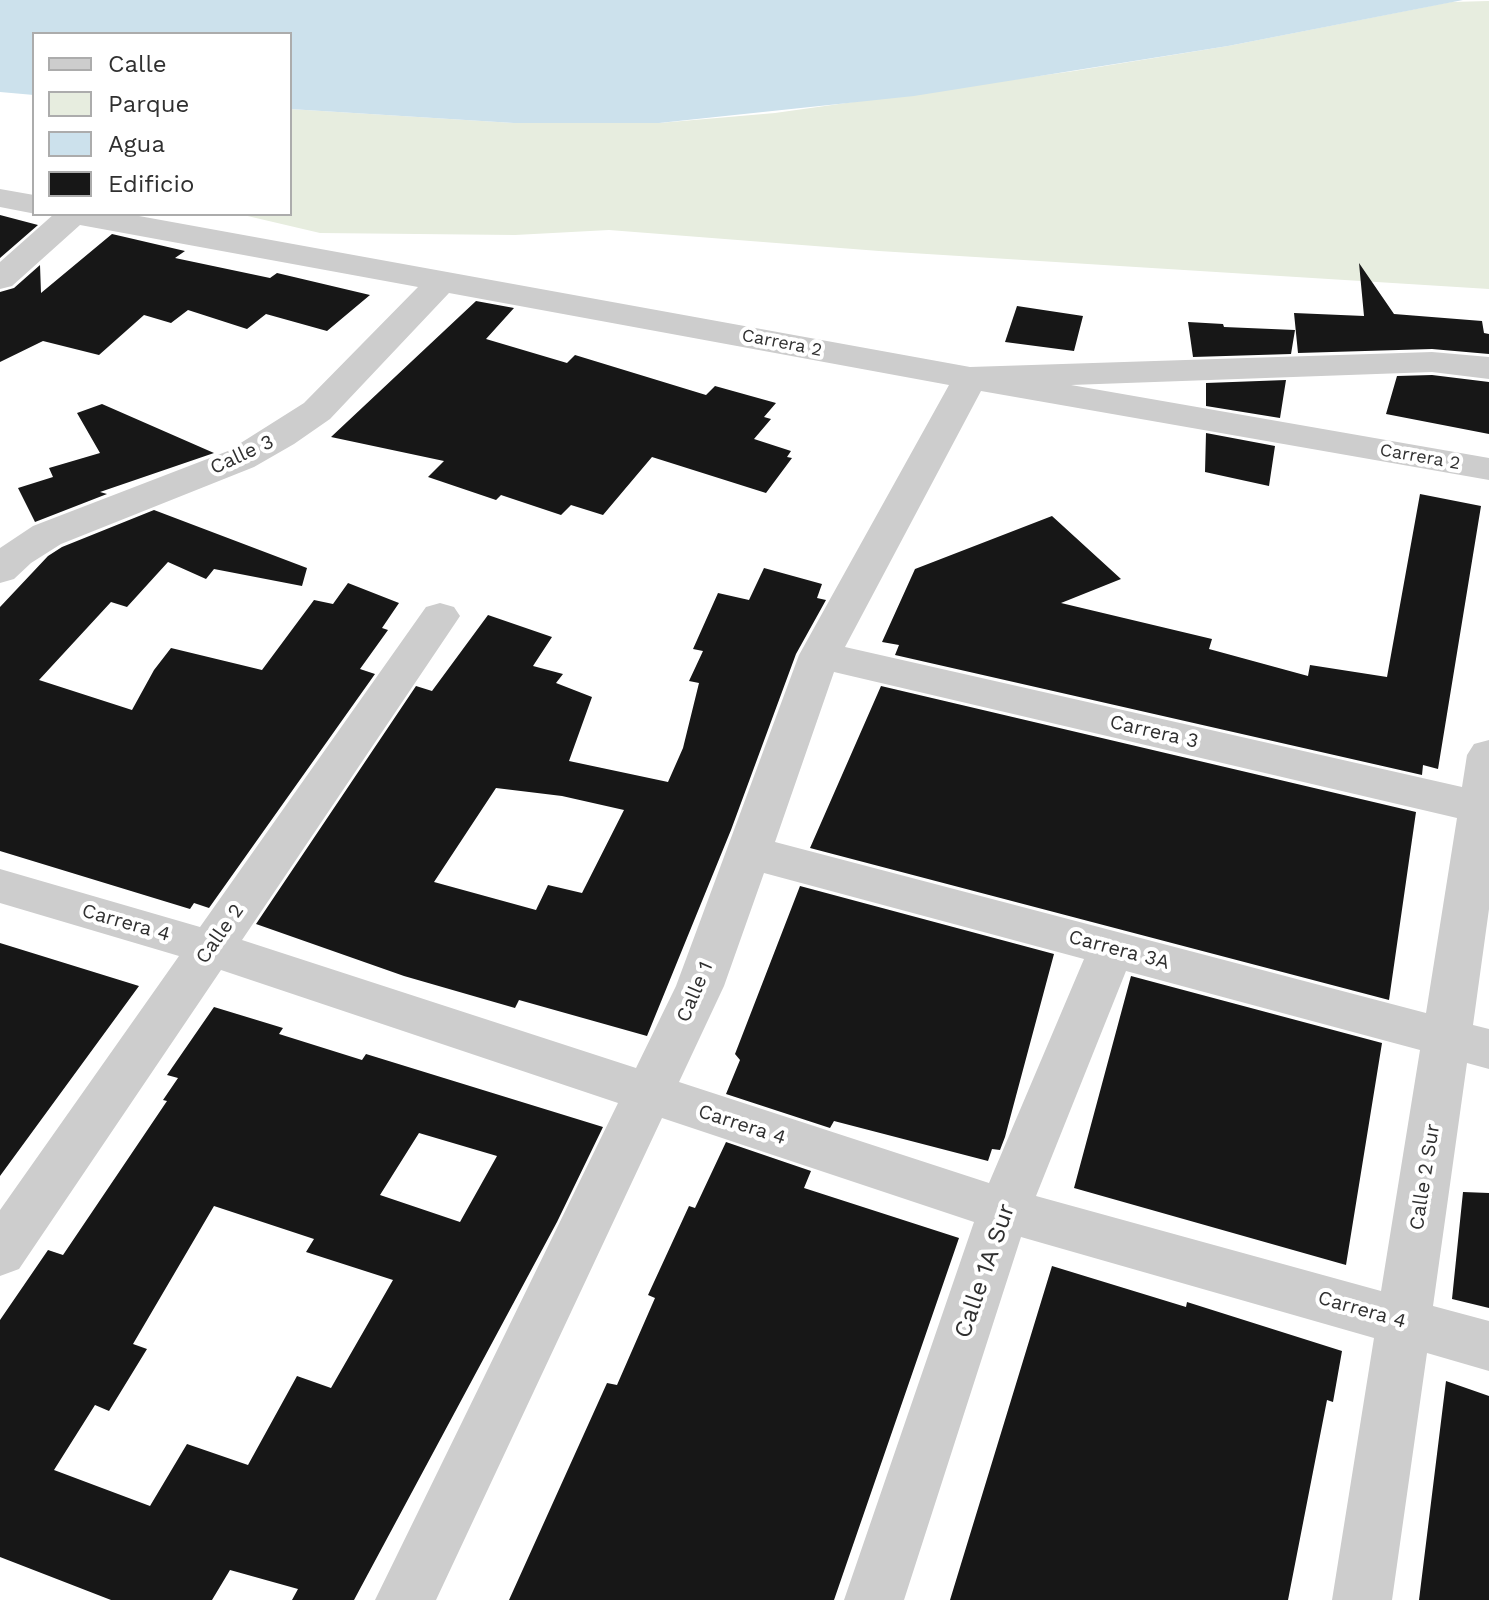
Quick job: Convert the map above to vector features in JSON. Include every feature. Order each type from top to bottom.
[{"type":"street","points":[[0,198],[32,205]]},
{"type":"street","points":[[0,279],[72,216]]},
{"type":"street","name":"Carrera 2","points":[[85,216],[970,378],[1489,469]]},
{"type":"street","name":"Calle 3","points":[[0,570],[17,554],[47,535],[241,459],[281,436],[317,411],[443,280]]},
{"type":"street","points":[[970,378],[1432,362],[1489,368]]},
{"type":"street","name":"Calle 1","points":[[405,1600],[700,986],[820,655],[970,378]]},
{"type":"street","name":"Calle 2","points":[[0,1253],[440,616]]},
{"type":"street","name":"Carrera 3","points":[[820,655],[1485,808]]},
{"type":"street","name":"Calle 2 Sur","points":[[1362,1600],[1403,1321],[1468,1044],[1489,755]]},
{"type":"street","name":"Carrera 3A","points":[[748,852],[1468,1044]]},
{"type":"street","name":"Carrera 4","points":[[0,886],[211,948],[1004,1210],[1489,1346]]},
{"type":"street","name":"Calle 1A Sur","points":[[874,1600],[1004,1210],[1112,948]]},
{"type":"green space","points":[[1489,1],[1489,289],[879,251],[609,230],[515,235],[320,233],[248,216],[292,216],[292,109],[514,123],[659,123],[775,113],[1228,46],[1451,2]]},
{"type":"water","points":[[0,0],[1463,0],[1228,46],[914,96],[659,123],[514,123],[292,109],[292,32],[32,32],[32,95],[0,92]]},
{"type":"building","points":[[0,215],[38,225],[0,258]]},
{"type":"building","points":[[112,234],[185,251],[175,258],[270,278],[277,273],[370,295],[327,331],[266,314],[247,329],[188,310],[171,323],[144,315],[99,355],[43,341],[0,362],[0,292],[14,288],[40,265],[41,293]]},
{"type":"building","points":[[1359,263],[1394,314],[1482,321],[1484,333],[1489,334],[1489,354],[1432,349],[1298,353],[1294,313],[1364,316]]},
{"type":"building","points":[[476,301],[514,308],[486,339],[567,363],[575,355],[706,395],[715,386],[776,403],[764,417],[771,419],[754,439],[791,451],[787,457],[792,458],[766,493],[652,457],[603,515],[571,505],[561,515],[501,495],[496,500],[428,477],[444,461],[331,437]]},
{"type":"building","points":[[1017,306],[1083,316],[1074,351],[1005,342]]},
{"type":"building","points":[[1188,322],[1295,330],[1291,354],[1193,357]]},
{"type":"building","points":[[1432,375],[1489,382],[1489,434],[1386,414],[1397,376]]},
{"type":"building","points":[[1286,380],[1280,418],[1206,406],[1206,383]]},
{"type":"building","points":[[102,404],[214,453],[100,492],[107,494],[35,522],[18,488],[53,477],[49,468],[100,453],[77,413]]},
{"type":"building","points":[[1206,433],[1275,446],[1269,486],[1205,472]]},
{"type":"building","points":[[1420,494],[1481,506],[1438,769],[1423,765],[1422,775],[895,655],[899,645],[882,642],[915,569],[1052,516],[1121,579],[1061,603],[1212,639],[1209,649],[1308,676],[1310,665],[1387,677]]},
{"type":"building","points":[[154,510],[307,568],[302,586],[214,569],[206,579],[168,562],[127,607],[111,602],[39,680],[132,710],[154,670],[171,648],[262,670],[314,600],[333,604],[348,583],[399,603],[382,628],[388,630],[360,669],[375,674],[209,908],[194,903],[190,909],[0,851],[0,607],[48,556],[62,547]]},
{"type":"building","points":[[764,568],[822,584],[817,598],[826,600],[796,654],[731,830],[647,1036],[519,1000],[515,1008],[404,976],[256,924],[416,686],[432,691],[488,615],[552,637],[533,666],[563,674],[556,683],[592,697],[569,761],[668,782],[683,748],[699,683],[689,681],[703,651],[693,649],[718,593],[749,600]],"holes":[[[496,788],[562,796],[624,810],[582,893],[548,885],[536,910],[434,882]]]},
{"type":"building","points":[[881,686],[1416,812],[1389,1000],[810,848]]},
{"type":"building","points":[[800,886],[1054,954],[1005,1137],[1000,1150],[992,1149],[988,1161],[834,1121],[830,1128],[726,1094],[740,1060],[735,1054]]},
{"type":"building","points":[[0,943],[139,986],[0,1176]]},
{"type":"building","points":[[1131,976],[1382,1043],[1346,1265],[1074,1188]]},
{"type":"building","points":[[214,1007],[283,1028],[279,1034],[362,1060],[366,1054],[603,1127],[557,1222],[354,1600],[292,1600],[298,1589],[230,1570],[212,1600],[111,1600],[0,1557],[0,1320],[48,1250],[63,1255],[167,1101],[163,1100],[178,1078],[167,1075]],"holes":[[[419,1133],[497,1156],[460,1222],[380,1195]],[[214,1206],[314,1239],[306,1252],[393,1280],[331,1388],[297,1376],[248,1465],[187,1444],[150,1506],[54,1470],[95,1405],[109,1411],[147,1349],[133,1344]]]},
{"type":"building","points":[[726,1142],[811,1171],[804,1188],[959,1238],[834,1600],[509,1600],[607,1383],[617,1385],[655,1298],[648,1295],[689,1206],[695,1208]]},
{"type":"building","points":[[1463,1192],[1489,1193],[1489,1308],[1452,1299]]},
{"type":"building","points":[[1052,1266],[1186,1307],[1187,1302],[1342,1351],[1333,1402],[1327,1400],[1288,1600],[950,1600]]},
{"type":"building","points":[[1446,1381],[1489,1396],[1489,1600],[1419,1600]]}]
